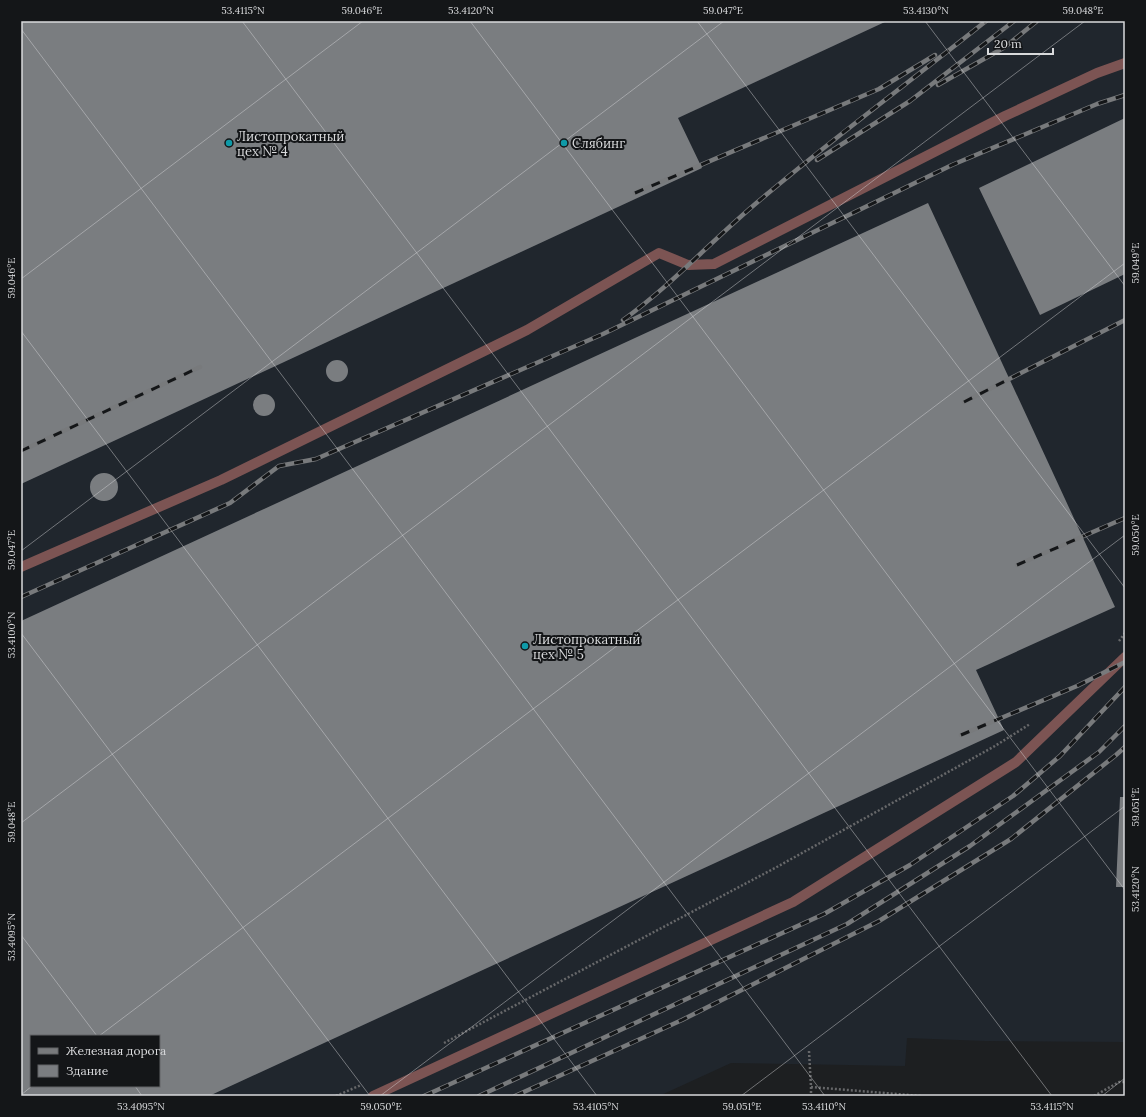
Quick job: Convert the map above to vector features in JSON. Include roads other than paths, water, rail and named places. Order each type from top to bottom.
[{"type":"lane","points":[[21,567],[221,480],[527,330],[659,253],[688,265],[714,264],[1005,116],[1097,73],[1125,62]]},
{"type":"lane","points":[[373,1096],[793,902],[1016,762],[1125,657]]},
{"type":"railway","points":[[623,320],[658,292],[743,215],[788,177],[986,21]]},
{"type":"railway","points":[[817,160],[910,101],[1014,21]]},
{"type":"railway","points":[[938,85],[1005,47],[1037,21]]},
{"type":"railway","points":[[635,193],[879,89],[935,55]]},
{"type":"railway","points":[[21,597],[230,503],[279,466],[316,459],[603,334],[952,165],[1097,104],[1125,95]]},
{"type":"railway","points":[[964,402],[1125,320]]},
{"type":"railway","points":[[21,451],[200,367]]},
{"type":"railway","points":[[1017,565],[1125,518]]},
{"type":"railway","points":[[961,735],[1077,686],[1125,662]]},
{"type":"railway","points":[[424,1096],[824,914],[910,865],[1013,796],[1060,756],[1125,687]]},
{"type":"railway","points":[[479,1096],[847,924],[970,846],[1099,752],[1125,726]]},
{"type":"railway","points":[[515,1096],[682,1020],[879,921],[1011,839],[1125,747]]},
{"type":"place","name":"Листопрокатный цех № 4","points":[[229,143]]},
{"type":"place","name":"Слябинг","points":[[564,143]]},
{"type":"place","name":"Листопрокатный цех № 5","points":[[525,646]]}]
